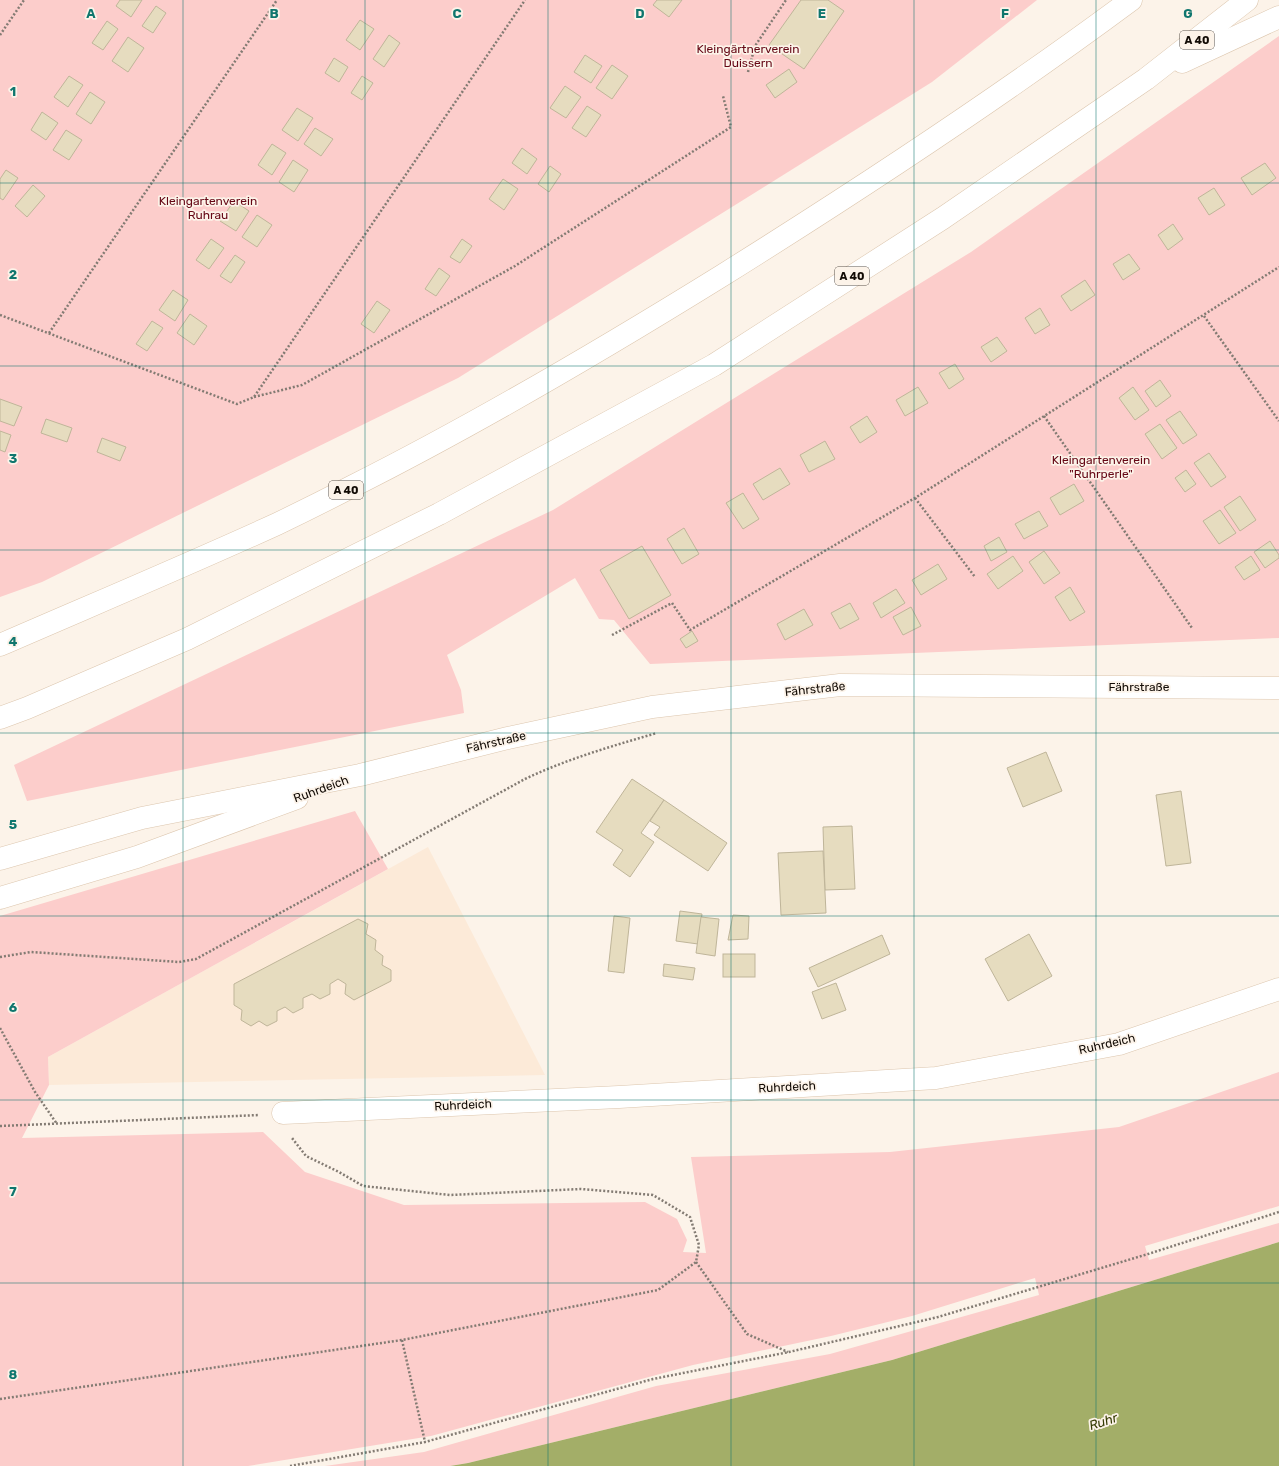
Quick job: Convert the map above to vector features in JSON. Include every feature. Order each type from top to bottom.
[{"type":"main road","name":"A 40","points":[[0,645],[278,524],[407,459],[512,401],[596,353],[898,163],[1005,90],[1131,0]]},
{"type":"main road","name":"A 40","points":[[0,718],[27,708],[187,639],[432,518],[714,365],[942,218],[1146,79],[1248,0]]},
{"type":"main road","points":[[1146,79],[1279,16]]},
{"type":"main road","name":"Fährstraße","points":[[360,775],[508,738],[652,707],[840,685],[1279,688]]},
{"type":"main road","name":"Ruhrdeich","points":[[0,859],[142,818],[360,775]]},
{"type":"main road","name":"Ruhrdeich","points":[[0,898],[138,857],[360,775]]},
{"type":"main road","name":"Ruhrdeich","points":[[283,1113],[620,1097],[936,1078],[1120,1044],[1279,990]]},
{"type":"path","points":[[0,35],[24,0]]},
{"type":"path","points":[[49,333],[277,0]]},
{"type":"path","points":[[254,397],[525,0]]},
{"type":"path","points":[[748,72],[755,46],[786,0]]},
{"type":"path","points":[[0,315],[236,404],[254,397],[302,385],[522,262],[730,128],[723,96]]},
{"type":"path","points":[[612,635],[672,602],[690,630],[915,498],[1279,267]]},
{"type":"path","points":[[1204,316],[1279,421]]},
{"type":"path","points":[[1044,416],[1192,628]]},
{"type":"path","points":[[915,498],[975,577]]},
{"type":"path","points":[[0,957],[31,952],[179,962],[196,959],[531,776],[578,757],[662,732]]},
{"type":"path","points":[[0,1028],[35,1092],[57,1124]]},
{"type":"path","points":[[0,1126],[283,1113],[286,1131],[306,1156],[339,1172],[363,1186],[450,1196],[581,1189],[653,1195],[690,1217],[699,1246],[696,1262],[658,1290],[402,1340],[0,1399]]},
{"type":"path","points":[[290,1466],[425,1442],[653,1380],[789,1352],[938,1317],[1148,1254],[1279,1212]]},
{"type":"path","points":[[696,1262],[747,1334],[789,1352]]},
{"type":"path","points":[[402,1340],[425,1442]]},
{"type":"shaded area","points":[[428,847],[545,1075],[49,1085],[48,1057]]},
{"type":"green space","name":"Kleingartenverein Ruhrau","points":[[0,0],[1037,0],[932,82],[458,378],[42,582],[0,597]]},
{"type":"green space","name":"Kleingartenverein \"Ruhrperle\"","points":[[1279,36],[1279,638],[650,664],[614,620],[599,619],[575,578],[447,655],[461,690],[464,713],[27,801],[14,765],[553,510],[971,252]]},
{"type":"green space","points":[[355,811],[388,869],[48,1057],[49,1085],[22,1138],[263,1132],[305,1172],[404,1205],[645,1202],[677,1219],[687,1240],[683,1252],[706,1253],[691,1157],[890,1152],[1119,1127],[1279,1072],[1279,1206],[1145,1246],[1149,1260],[1279,1223],[1279,1242],[892,1360],[468,1463],[450,1466],[325,1466],[424,1452],[656,1386],[830,1354],[1039,1295],[1035,1278],[912,1316],[831,1336],[693,1365],[431,1436],[248,1466],[0,1466],[0,916]]},
{"type":"water","name":"Ruhr","points":[[1279,1242],[1279,1466],[450,1466],[468,1463],[892,1360]]},
{"type":"building","points":[[120,0],[142,0],[131,17],[116,6]]},
{"type":"building","points":[[657,0],[682,0],[669,17],[653,5]]},
{"type":"building","points":[[801,0],[828,0],[844,11],[804,69],[769,45]]},
{"type":"building","points":[[156,6],[166,13],[153,33],[142,26]]},
{"type":"building","points":[[360,20],[374,29],[360,50],[346,40]]},
{"type":"building","points":[[107,21],[118,29],[103,50],[92,43]]},
{"type":"building","points":[[389,35],[400,43],[384,67],[373,59]]},
{"type":"building","points":[[128,37],[144,48],[128,72],[112,61]]},
{"type":"building","points":[[585,55],[602,66],[591,83],[574,72]]},
{"type":"building","points":[[334,58],[348,67],[339,82],[325,73]]},
{"type":"building","points":[[612,65],[628,76],[612,99],[596,88]]},
{"type":"building","points":[[789,69],[797,82],[775,98],[766,85]]},
{"type":"building","points":[[69,76],[83,85],[68,107],[54,97]]},
{"type":"building","points":[[362,76],[373,83],[362,100],[351,93]]},
{"type":"building","points":[[565,86],[581,97],[566,118],[550,108]]},
{"type":"building","points":[[90,92],[105,102],[91,124],[76,114]]},
{"type":"building","points":[[587,106],[601,115],[586,137],[572,128]]},
{"type":"building","points":[[297,108],[313,118],[298,141],[282,130]]},
{"type":"building","points":[[42,112],[58,123],[46,140],[31,130]]},
{"type":"building","points":[[315,128],[333,139],[321,156],[304,144]]},
{"type":"building","points":[[66,130],[82,140],[69,160],[53,150]]},
{"type":"building","points":[[272,144],[286,153],[272,175],[258,165]]},
{"type":"building","points":[[522,148],[537,159],[527,174],[512,163]]},
{"type":"building","points":[[293,160],[308,170],[294,192],[279,182]]},
{"type":"building","points":[[1265,163],[1276,178],[1252,195],[1241,178]]},
{"type":"building","points":[[550,166],[561,174],[549,192],[538,184]]},
{"type":"building","points":[[6,170],[18,178],[3,200],[0,198],[0,179]]},
{"type":"building","points":[[503,179],[518,189],[504,210],[489,199]]},
{"type":"building","points":[[33,185],[45,196],[27,217],[15,206]]},
{"type":"building","points":[[1214,188],[1225,205],[1209,215],[1198,198]]},
{"type":"building","points":[[234,201],[249,211],[236,231],[220,221]]},
{"type":"building","points":[[257,215],[272,225],[257,247],[242,237]]},
{"type":"building","points":[[1173,224],[1183,239],[1168,250],[1158,235]]},
{"type":"building","points":[[211,239],[224,248],[209,269],[196,260]]},
{"type":"building","points":[[462,239],[472,246],[460,263],[450,257]]},
{"type":"building","points":[[1129,254],[1140,269],[1123,280],[1113,264]]},
{"type":"building","points":[[235,255],[245,262],[231,283],[220,276]]},
{"type":"building","points":[[439,268],[450,276],[436,296],[425,289]]},
{"type":"building","points":[[1085,280],[1095,295],[1071,311],[1061,296]]},
{"type":"building","points":[[173,290],[188,300],[175,321],[159,310]]},
{"type":"building","points":[[377,301],[390,310],[374,333],[361,324]]},
{"type":"building","points":[[1040,308],[1050,325],[1035,334],[1025,318]]},
{"type":"building","points":[[190,314],[207,326],[194,345],[177,333]]},
{"type":"building","points":[[152,321],[163,328],[147,351],[136,344]]},
{"type":"building","points":[[997,337],[1007,351],[991,362],[981,347]]},
{"type":"building","points":[[955,364],[964,379],[949,389],[939,373]]},
{"type":"building","points":[[1160,380],[1171,396],[1156,407],[1145,391]]},
{"type":"building","points":[[918,387],[928,403],[905,416],[896,400]]},
{"type":"building","points":[[1133,387],[1149,410],[1135,420],[1119,398]]},
{"type":"building","points":[[0,399],[22,407],[14,426],[0,421]]},
{"type":"building","points":[[1180,411],[1197,435],[1183,444],[1166,420]]},
{"type":"building","points":[[867,416],[877,432],[860,443],[850,427]]},
{"type":"building","points":[[46,419],[72,428],[67,442],[41,433]]},
{"type":"building","points":[[1160,424],[1177,448],[1162,459],[1145,434]]},
{"type":"building","points":[[0,431],[11,435],[5,452],[0,450]]},
{"type":"building","points":[[102,438],[126,447],[120,461],[97,452]]},
{"type":"building","points":[[825,441],[835,459],[809,472],[800,455]]},
{"type":"building","points":[[1209,453],[1226,477],[1211,487],[1194,463]]},
{"type":"building","points":[[780,468],[790,484],[763,500],[753,484]]},
{"type":"building","points":[[1186,470],[1196,484],[1185,492],[1175,478]]},
{"type":"building","points":[[1074,484],[1084,501],[1060,515],[1050,498]]},
{"type":"building","points":[[743,493],[759,519],[743,529],[726,503]]},
{"type":"building","points":[[1240,496],[1256,520],[1240,531],[1224,507]]},
{"type":"building","points":[[1220,510],[1236,533],[1219,544],[1203,521]]},
{"type":"building","points":[[1039,511],[1048,526],[1024,539],[1015,524]]},
{"type":"building","points":[[684,528],[699,554],[682,564],[667,539]]},
{"type":"building","points":[[999,537],[1007,552],[991,561],[984,546]]},
{"type":"building","points":[[1270,541],[1279,555],[1279,558],[1265,568],[1254,552]]},
{"type":"building","points":[[642,546],[671,595],[629,619],[600,570]]},
{"type":"building","points":[[1044,551],[1060,573],[1044,584],[1029,562]]},
{"type":"building","points":[[1013,556],[1023,571],[998,589],[987,574]]},
{"type":"building","points":[[1251,556],[1260,570],[1244,580],[1235,567]]},
{"type":"building","points":[[938,564],[947,579],[921,595],[912,580]]},
{"type":"building","points":[[1070,587],[1085,612],[1070,621],[1055,597]]},
{"type":"building","points":[[896,589],[905,603],[881,618],[873,603]]},
{"type":"building","points":[[850,603],[859,619],[840,629],[831,613]]},
{"type":"building","points":[[911,607],[921,626],[903,635],[893,617]]},
{"type":"building","points":[[804,609],[813,625],[785,640],[777,624]]},
{"type":"building","points":[[692,631],[698,641],[686,648],[680,639]]},
{"type":"building","points":[[1046,752],[1062,791],[1023,807],[1007,768]]},
{"type":"building","points":[[632,779],[664,800],[641,833],[654,842],[630,877],[613,865],[623,850],[596,832]]},
{"type":"building","points":[[1181,791],[1191,863],[1166,866],[1156,795]]},
{"type":"building","points":[[664,800],[727,843],[708,871],[654,835],[660,827],[650,821]]},
{"type":"building","points":[[852,826],[855,889],[825,890],[823,827]]},
{"type":"building","points":[[823,851],[826,913],[781,915],[778,853]]},
{"type":"building","points":[[680,911],[702,914],[698,944],[676,941]]},
{"type":"building","points":[[733,915],[749,916],[748,939],[728,940]]},
{"type":"building","points":[[614,916],[630,918],[624,973],[608,971]]},
{"type":"building","points":[[701,917],[719,919],[715,956],[696,953]]},
{"type":"building","points":[[358,919],[368,924],[366,934],[376,940],[375,950],[383,956],[382,965],[391,970],[391,981],[354,1000],[345,994],[346,984],[338,979],[330,984],[330,994],[320,999],[312,994],[303,998],[303,1008],[293,1013],[285,1007],[277,1011],[277,1021],[267,1026],[259,1021],[251,1026],[241,1020],[242,1010],[234,1005],[234,984]]},
{"type":"building","points":[[1029,934],[1052,976],[1008,1001],[985,959]]},
{"type":"building","points":[[882,935],[890,954],[818,987],[809,968]]},
{"type":"building","points":[[723,954],[755,954],[755,977],[723,977]]},
{"type":"building","points":[[664,964],[695,968],[693,980],[663,976]]},
{"type":"building","points":[[836,983],[846,1010],[822,1019],[812,992]]},
{"type":"park label","name":"Kleingärtnerverein Duissern","points":[[748,56]]}]
